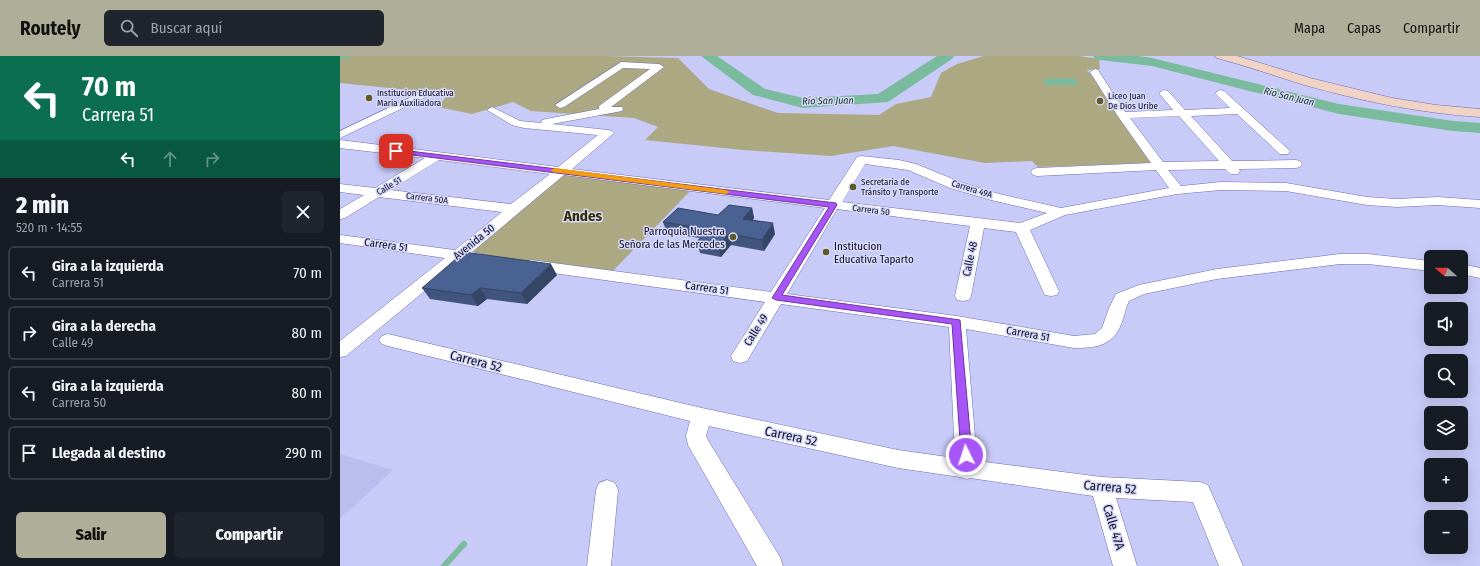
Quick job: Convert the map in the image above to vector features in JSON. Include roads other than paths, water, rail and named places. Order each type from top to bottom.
[{"type":"main road","points":[[1221,56],[1248,62],[1307,82],[1388,101],[1436,110],[1480,113]]},
{"type":"street","points":[[492,110],[516,123],[536,127],[552,121],[618,109],[603,108],[560,105],[621,65],[659,67],[603,108]]},
{"type":"street","points":[[1095,72],[1122,115],[1176,190]]},
{"type":"street","points":[[1220,92],[1284,151]]},
{"type":"street","points":[[1164,93],[1248,186]]},
{"type":"street","points":[[340,135],[424,94]]},
{"type":"street","points":[[1122,115],[1241,111]]},
{"type":"street","name":"Avenida 50","points":[[340,351],[608,133],[536,127]]},
{"type":"street","name":"Carrera 50","points":[[340,144],[1022,228]]},
{"type":"street","name":"Calle 51","points":[[340,215],[437,156]]},
{"type":"street","name":"Calle 49","points":[[740,356],[861,160]]},
{"type":"street","name":"Carrera 49A","points":[[861,160],[912,166],[955,185],[1060,212]]},
{"type":"street","points":[[1037,172],[1159,166],[1296,164]]},
{"type":"street","points":[[1051,290],[1022,228],[1060,212],[1176,190],[1221,186],[1286,186],[1367,201],[1438,201],[1480,204]]},
{"type":"street","name":"Carrera 50A","points":[[340,188],[515,209]]},
{"type":"street","name":"Calle 48","points":[[963,296],[978,223]]},
{"type":"street","name":"Carrera 51","points":[[340,239],[495,260]]},
{"type":"street","name":"Carrera 51","points":[[518,263],[957,322],[1074,342],[1090,342],[1101,339],[1109,331],[1122,298],[1139,290],[1217,274],[1340,259],[1368,259],[1424,265]]},
{"type":"street","points":[[1468,271],[1480,273]]},
{"type":"street","points":[[957,322],[967,470]]},
{"type":"street","points":[[340,333],[359,335]]},
{"type":"street","name":"Carrera 52","points":[[388,340],[702,416],[898,459],[967,470],[1102,487],[1200,492],[1231,566]]},
{"type":"street","points":[[702,416],[696,436],[699,446],[771,566]]},
{"type":"street","name":"Calle 47A","points":[[1102,487],[1125,566]]},
{"type":"street","points":[[599,566],[602,518],[607,490]]},
{"type":"waterway","points":[[340,58],[349,56]]},
{"type":"waterway","name":"Río San Juan","points":[[708,56],[759,92],[803,103],[882,99],[947,56]]},
{"type":"waterway","name":"Río San Juan","points":[[1100,56],[1152,62],[1339,109],[1453,126],[1480,128]]},
{"type":"waterway","points":[[444,566],[464,544]]},
{"type":"place","name":"Institucion Educativa Maria Auxiliadora","points":[[369,98]]},
{"type":"place","name":"Liceo Juan De Dios Uribe","points":[[1100,101]]},
{"type":"place","name":"Secretaría de Tránsito y Transporte","points":[[853,187]]},
{"type":"place","name":"Parroquia Nuestra Señora de las Mercedes","points":[[733,237]]},
{"type":"place","name":"Institucion Educativa Taparto","points":[[826,252]]},
{"type":"district","name":"Andes","points":[[583,216]]}]
